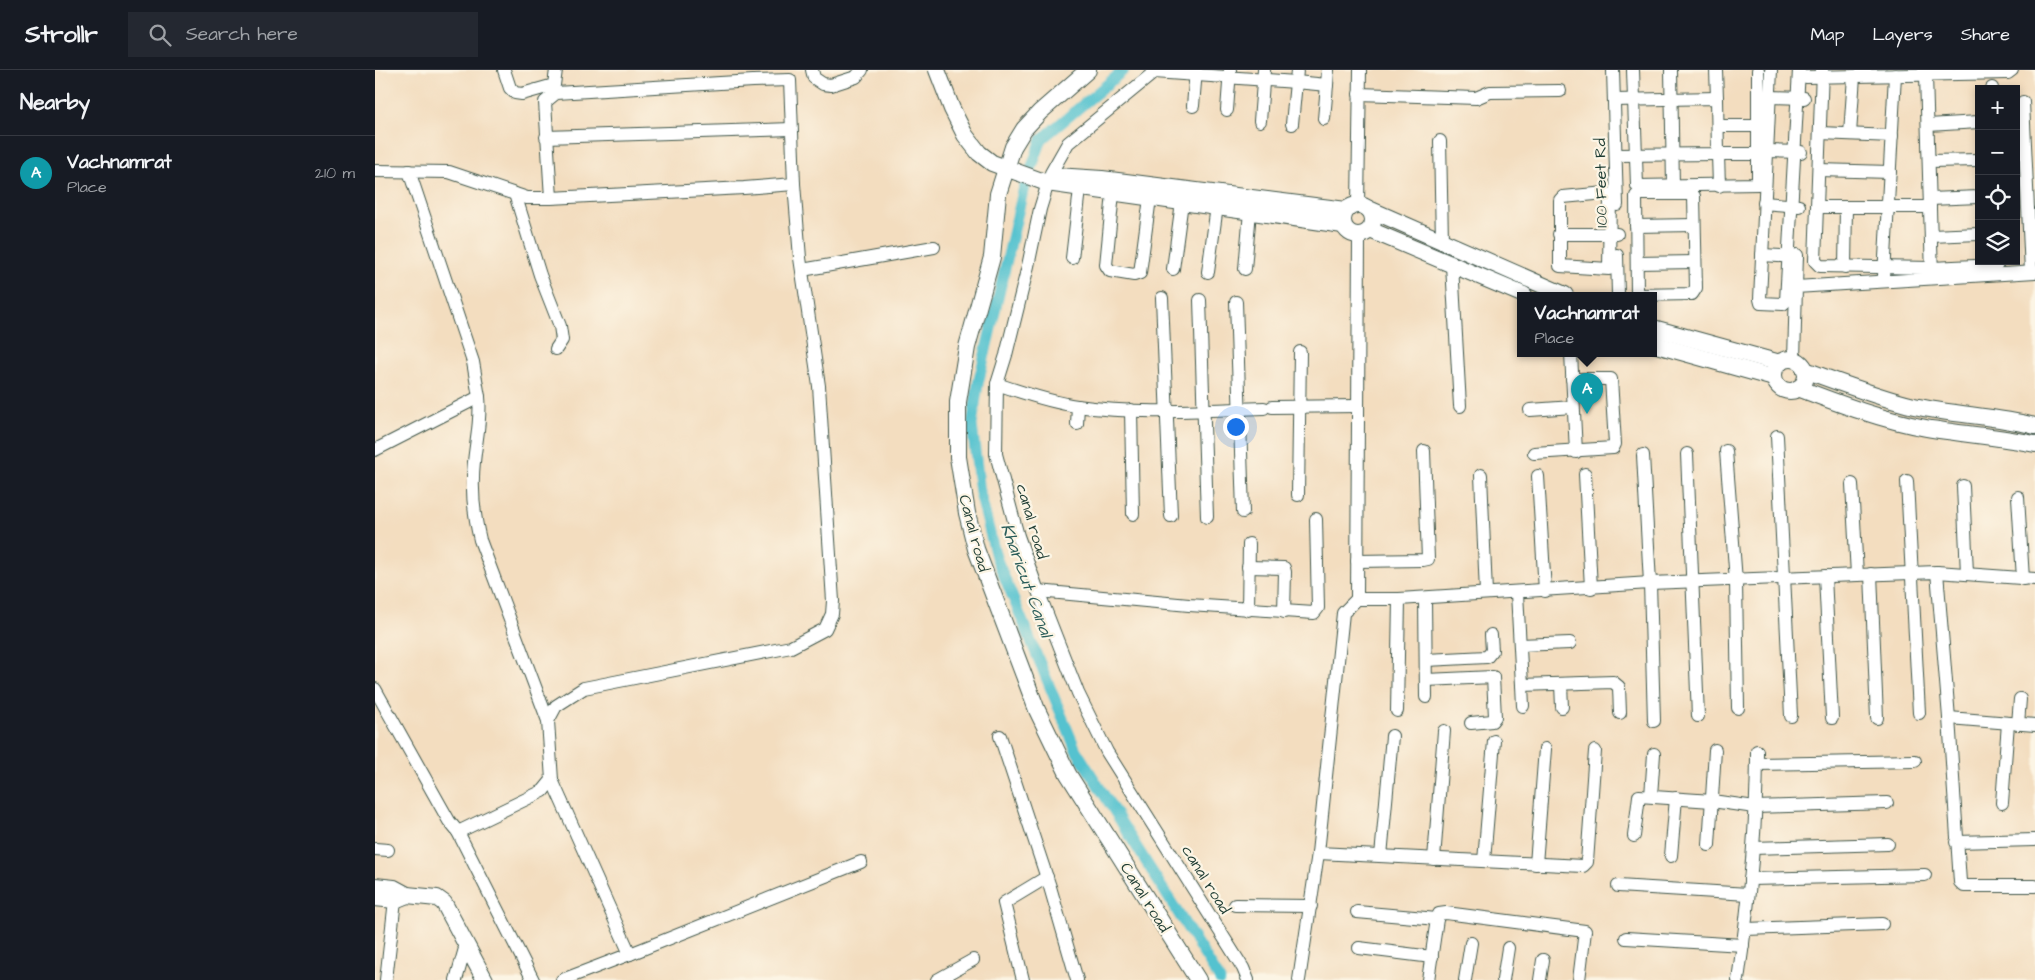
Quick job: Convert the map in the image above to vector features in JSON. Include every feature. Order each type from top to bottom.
[{"type":"street","points":[[504,70],[510,88],[515,93],[522,94],[555,89],[791,80],[813,74],[823,84],[831,85],[856,77],[862,70]]},
{"type":"street","points":[[551,198],[545,102],[555,89],[556,70]]},
{"type":"street","points":[[937,70],[952,109],[965,135],[979,154],[992,163],[1008,164],[1081,189],[1250,211],[1354,212],[1442,241],[1558,292]]},
{"type":"street","points":[[946,70],[975,133],[988,149],[1008,164]]},
{"type":"street","name":"Canal road","points":[[1087,70],[1040,112],[1024,129],[1013,147],[998,194],[992,257],[967,347],[958,402],[958,457],[967,513],[976,549],[1034,701],[1068,774],[1198,980]]},
{"type":"street","points":[[1324,119],[1327,70]]},
{"type":"street","points":[[1360,70],[1354,212],[1349,233],[1365,233],[1452,265],[1517,292]]},
{"type":"street","name":"100 Feet Rd","points":[[1613,70],[1614,234],[1618,292]]},
{"type":"street","points":[[1633,70],[1636,186],[1757,185],[1771,70]]},
{"type":"street","points":[[1671,70],[1673,186]]},
{"type":"street","points":[[1716,70],[1719,186]]},
{"type":"street","points":[[1757,70],[1758,126],[1762,152],[1764,203],[1761,303],[1783,304],[1787,301],[1793,257],[1804,72],[1895,75],[1911,72],[1926,75],[1948,72],[2008,73],[2012,70]]},
{"type":"street","points":[[1156,71],[1296,76],[1327,84]]},
{"type":"street","name":"canal road","points":[[1156,71],[1068,142],[1058,158],[1049,179],[1039,208],[1006,355],[997,384],[996,454],[1018,536],[1038,592],[1079,693],[1107,752],[1243,968],[1248,980]]},
{"type":"street","points":[[1193,106],[1196,72]]},
{"type":"street","points":[[1822,73],[1815,261],[1820,266],[1884,267],[1932,273],[2033,272],[2023,102]]},
{"type":"street","points":[[1227,110],[1230,74]]},
{"type":"street","points":[[1850,134],[1860,74]]},
{"type":"street","points":[[1260,121],[1263,75]]},
{"type":"street","points":[[1883,281],[1895,75]]},
{"type":"street","points":[[1926,75],[1932,273]]},
{"type":"street","points":[[1292,124],[1296,76]]},
{"type":"street","points":[[548,721],[556,706],[584,688],[791,647],[825,629],[832,614],[832,574],[819,386],[802,270],[793,184],[791,80]]},
{"type":"street","points":[[1359,94],[1476,98],[1490,92],[1559,92]]},
{"type":"street","points":[[1769,97],[1801,98]]},
{"type":"street","points":[[1614,100],[1717,98]]},
{"type":"street","points":[[1928,125],[1975,122]]},
{"type":"street","points":[[1718,126],[1758,126]]},
{"type":"street","points":[[546,137],[791,129]]},
{"type":"street","points":[[1820,133],[1892,136]]},
{"type":"street","points":[[1440,141],[1442,241]]},
{"type":"street","points":[[1615,155],[1798,152]]},
{"type":"street","points":[[1929,161],[1975,160]]},
{"type":"street","points":[[1819,170],[1890,172]]},
{"type":"street","points":[[375,171],[449,172],[527,198],[793,184]]},
{"type":"street","points":[[409,171],[473,362],[481,414],[473,477],[473,509],[480,540],[548,721],[552,780],[629,954]]},
{"type":"street","points":[[1049,179],[1103,178],[1354,212],[1374,218],[1374,223],[1365,233],[1358,406],[1357,599],[1343,613],[1318,853],[1299,980]]},
{"type":"street","points":[[1072,258],[1081,189]]},
{"type":"street","points":[[1113,193],[1106,265],[1110,270],[1134,275],[1139,272],[1149,198]]},
{"type":"street","points":[[1610,193],[1614,234],[1610,267],[1606,270],[1560,266],[1559,234],[1559,202],[1561,198],[1610,193]]},
{"type":"street","points":[[515,194],[540,276],[560,326],[562,340],[556,349]]},
{"type":"street","points":[[1637,292],[1636,196],[1647,194],[1692,194],[1694,196],[1696,288],[1693,293],[1657,295]]},
{"type":"street","points":[[1817,207],[1888,207],[1975,197]]},
{"type":"street","points":[[1173,268],[1182,202]]},
{"type":"street","points":[[1764,203],[1795,205]]},
{"type":"street","points":[[1208,272],[1217,206]]},
{"type":"street","points":[[1845,267],[1846,207]]},
{"type":"street","points":[[1245,269],[1250,211]]},
{"type":"street","points":[[1636,226],[1694,225]]},
{"type":"street","points":[[1559,234],[1614,234]]},
{"type":"street","points":[[1931,236],[1975,234]]},
{"type":"street","points":[[802,270],[934,248]]},
{"type":"street","points":[[1762,255],[1793,257]]},
{"type":"street","points":[[1793,257],[1796,287],[1793,364],[1805,380],[1799,388],[1794,390],[1783,389],[1774,378],[1774,372],[1793,364]]},
{"type":"street","points":[[1637,263],[1695,262]]},
{"type":"street","points":[[1452,265],[1460,406]]},
{"type":"street","points":[[1796,287],[1883,281],[1996,265]]},
{"type":"street","points":[[1162,298],[1171,516]]},
{"type":"street","points":[[1200,300],[1207,517]]},
{"type":"street","points":[[1236,302],[1243,512]]},
{"type":"street","points":[[1657,329],[1793,364],[1861,390],[1915,406],[2015,421],[2035,426]]},
{"type":"street","points":[[1657,345],[1774,378]]},
{"type":"street","points":[[1298,495],[1300,352]]},
{"type":"street","points":[[1571,357],[1576,452]]},
{"type":"street","points":[[1534,453],[1611,450],[1615,444],[1611,379],[1572,379]]},
{"type":"street","points":[[997,384],[1041,398],[1078,406],[1131,410],[1204,411],[1358,406]]},
{"type":"street","points":[[1799,388],[1889,420],[1925,428],[2005,438],[2035,444]]},
{"type":"street","points":[[375,450],[479,397]]},
{"type":"street","points":[[1077,424],[1078,406]]},
{"type":"street","points":[[1530,410],[1573,408]]},
{"type":"street","points":[[1131,410],[1133,514]]},
{"type":"street","points":[[1777,436],[1791,716]]},
{"type":"street","points":[[1357,562],[1428,559],[1424,451]]},
{"type":"street","points":[[1726,451],[1736,581],[1738,708]]},
{"type":"street","points":[[1687,454],[1698,716]]},
{"type":"street","points":[[1643,455],[1650,583],[1654,721]]},
{"type":"street","points":[[1585,474],[1591,588]]},
{"type":"street","points":[[1481,475],[1486,594]]},
{"type":"street","points":[[1538,476],[1545,591]]},
{"type":"street","points":[[1907,481],[1919,713]]},
{"type":"street","points":[[1852,484],[1857,575]]},
{"type":"street","points":[[1963,486],[1967,573]]},
{"type":"street","points":[[1357,599],[1399,600],[1650,583],[1937,572],[2029,579],[2018,496]]},
{"type":"street","points":[[1038,592],[1310,614],[1317,611],[1318,608],[1316,519]]},
{"type":"street","points":[[1248,610],[1249,544]]},
{"type":"street","points":[[1248,567],[1283,568],[1285,572],[1284,612]]},
{"type":"street","points":[[1937,572],[1949,718],[1956,842],[1961,885],[2035,886]]},
{"type":"street","points":[[1871,574],[1877,718]]},
{"type":"street","points":[[1825,576],[1833,718]]},
{"type":"street","points":[[1517,593],[1523,706]]},
{"type":"street","points":[[1425,598],[1426,697]]},
{"type":"street","points":[[1397,711],[1399,600]]},
{"type":"street","points":[[1426,660],[1487,658],[1492,651],[1491,635]]},
{"type":"street","points":[[1520,645],[1570,643]]},
{"type":"street","points":[[1426,680],[1493,677],[1495,716],[1492,721],[1471,723]]},
{"type":"street","points":[[1522,685],[1616,683],[1619,688],[1620,713]]},
{"type":"street","points":[[1561,684],[1562,707]]},
{"type":"street","points":[[375,689],[449,821],[458,832],[533,980]]},
{"type":"street","points":[[2002,803],[2013,723],[2020,699]]},
{"type":"street","points":[[1949,718],[2035,725]]},
{"type":"street","points":[[1434,859],[1444,731]]},
{"type":"street","points":[[1000,736],[1047,877],[1077,980]]},
{"type":"street","points":[[1381,856],[1391,736]]},
{"type":"street","points":[[1484,861],[1494,741]]},
{"type":"street","points":[[1536,864],[1545,748]]},
{"type":"street","points":[[1318,853],[1586,865],[1595,750]]},
{"type":"street","points":[[1709,844],[1715,750]]},
{"type":"street","points":[[1651,796],[1654,754]]},
{"type":"street","points":[[1739,980],[1746,929],[1753,848],[1757,757],[1915,761]]},
{"type":"street","points":[[458,832],[543,791],[552,780]]},
{"type":"street","points":[[1634,836],[1639,796],[1755,806],[1887,803]]},
{"type":"street","points":[[1671,856],[1676,798]]},
{"type":"street","points":[[1956,842],[2035,840]]},
{"type":"street","points":[[1753,848],[1888,844]]},
{"type":"street","points":[[562,980],[861,862]]},
{"type":"street","points":[[1750,880],[1925,876]]},
{"type":"street","points":[[1023,980],[1004,902],[1047,877]]},
{"type":"street","points":[[375,886],[395,888],[401,897],[386,980]]},
{"type":"street","points":[[1618,886],[1748,894]]},
{"type":"street","points":[[375,898],[437,898],[444,903],[485,980]]},
{"type":"street","points":[[1235,904],[1311,906]]},
{"type":"street","points":[[1357,912],[1437,919]]},
{"type":"street","points":[[1428,980],[1437,919],[1439,914],[1446,913],[1585,931],[1579,980]]},
{"type":"street","points":[[1746,929],[1882,924]]},
{"type":"street","points":[[1626,938],[1743,945]]},
{"type":"street","points":[[1465,980],[1471,944]]},
{"type":"street","points":[[456,980],[466,945]]},
{"type":"street","points":[[1359,948],[1432,957]]},
{"type":"street","points":[[1503,980],[1508,948]]},
{"type":"street","points":[[937,980],[973,960]]},
{"type":"street","points":[[1540,980],[1543,960]]},
{"type":"waterway","name":"Kharicut Canal","points":[[1124,70],[1042,139],[1023,191],[978,384],[972,425],[980,493],[996,557],[1076,750],[1220,980]]},
{"type":"place","name":"Vachnamrat","points":[[1587,414]]}]
